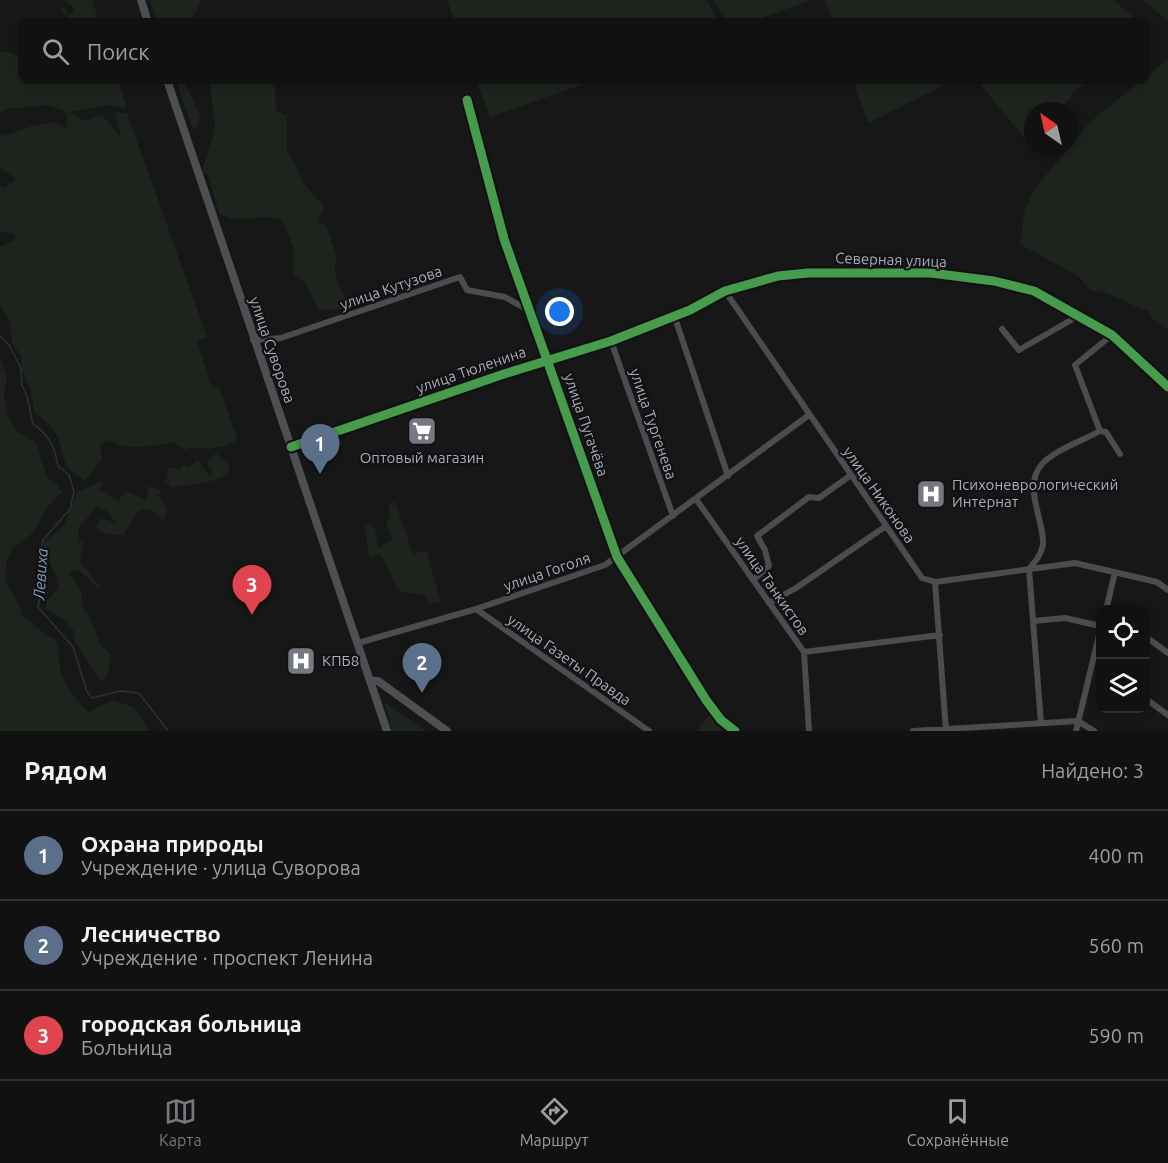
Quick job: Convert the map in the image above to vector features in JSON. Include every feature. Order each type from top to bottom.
[{"type":"main road","points":[[141,2],[147,18]]},
{"type":"main road","name":"улица Суворова","points":[[168,84],[387,731]]},
{"type":"main road","points":[[370,681],[378,681],[447,731]]},
{"type":"street","name":"улица Пугачёва","points":[[467,100],[504,239],[617,557],[711,708],[735,731]]},
{"type":"street","name":"Северная улица","points":[[725,291],[778,276],[808,273],[931,273],[994,281],[1034,291],[1112,335],[1168,387]]},
{"type":"street","name":"улица Кутузова","points":[[253,340],[281,338],[460,277],[467,290],[505,297],[528,310]]},
{"type":"street","name":"улица Тюленина","points":[[291,447],[547,360],[611,341],[725,291]]},
{"type":"street","name":"улица Никонова","points":[[725,291],[922,578],[935,582]]},
{"type":"street","points":[[674,315],[728,476]]},
{"type":"street","points":[[1002,329],[1020,350],[1078,316]]},
{"type":"street","points":[[1100,431],[1075,365],[1112,335]]},
{"type":"street","name":"улица Тургенева","points":[[611,341],[673,516]]},
{"type":"street","name":"улица Гоголя","points":[[358,643],[476,609],[605,565],[809,415]]},
{"type":"street","points":[[1041,723],[1029,569],[1040,555],[1043,543],[1036,511],[1034,482],[1041,464],[1100,431],[1106,432],[1120,454]]},
{"type":"street","points":[[753,580],[769,566],[765,550],[757,536],[809,497],[819,498],[851,475]]},
{"type":"street","name":"улица Танкистов","points":[[696,499],[804,652],[809,731]]},
{"type":"street","points":[[769,603],[796,588],[886,526]]},
{"type":"street","points":[[946,730],[935,582],[1076,563],[1156,582],[1168,590]]},
{"type":"street","points":[[1107,605],[1115,572]]},
{"type":"street","name":"улица Газеты Правда","points":[[476,609],[649,731]]},
{"type":"street","points":[[1033,621],[1065,618],[1096,625]]},
{"type":"street","points":[[804,652],[939,635]]},
{"type":"street","points":[[1150,640],[1168,653]]},
{"type":"street","points":[[1076,731],[1096,649]]},
{"type":"street","points":[[1090,671],[1096,672]]},
{"type":"street","points":[[1150,702],[1168,715]]},
{"type":"street","points":[[913,731],[1078,721],[1094,731]]},
{"type":"shaded area","points":[[64,0],[92,0],[98,18],[69,18],[60,10],[64,7],[69,15],[75,9]]},
{"type":"shaded area","points":[[150,0],[202,0],[192,18],[156,18]]},
{"type":"shaded area","points":[[447,0],[707,0],[716,18],[454,18]]},
{"type":"shaded area","points":[[714,0],[811,0],[762,18],[723,18]]},
{"type":"shaded area","points":[[825,0],[1113,0],[1135,18],[832,18]]},
{"type":"shaded area","points":[[1143,0],[1168,0],[1168,21]]},
{"type":"shaded area","points":[[6,51],[18,56],[18,84],[119,84],[127,108],[107,105],[68,112],[86,121],[99,115],[106,119],[122,140],[115,113],[127,113],[207,337],[197,341],[212,388],[219,387],[237,439],[227,445],[215,448],[190,447],[186,450],[173,442],[132,447],[107,440],[100,445],[102,460],[85,480],[68,467],[56,434],[35,413],[30,388],[21,367],[22,357],[12,343],[9,318],[0,305],[0,247],[14,240],[15,235],[0,231],[0,185],[5,188],[16,179],[0,168],[0,136],[43,124],[60,124],[67,128],[67,112],[50,105],[6,109],[0,113],[0,52]]},
{"type":"shaded area","points":[[1168,59],[1168,329],[1152,318],[1148,311],[1112,295],[1091,291],[1077,275],[1020,244],[1025,208],[1037,186],[1062,156],[1078,156],[1078,136],[1089,123],[1137,84],[1150,84],[1150,74]]},
{"type":"shaded area","points":[[177,84],[185,84],[200,115],[196,131],[191,125]]},
{"type":"shaded area","points":[[210,84],[272,84],[275,89],[276,110],[287,116],[287,150],[299,171],[302,182],[324,206],[318,222],[326,225],[337,257],[334,271],[349,309],[318,310],[306,283],[294,276],[293,245],[281,219],[264,217],[233,219],[219,213],[208,175],[202,172],[215,129]]},
{"type":"shaded area","points":[[478,84],[584,84],[490,117]]},
{"type":"shaded area","points":[[854,84],[946,84],[868,123]]},
{"type":"shaded area","points":[[980,84],[1086,84],[1072,91],[1066,102],[1024,102],[1024,138]]},
{"type":"shaded area","points":[[0,357],[7,378],[4,393],[7,413],[17,431],[36,443],[47,478],[62,492],[49,506],[31,534],[12,550],[8,559],[6,581],[20,606],[21,614],[46,635],[54,638],[58,648],[62,676],[85,709],[89,712],[113,700],[134,707],[149,731],[0,731]]},
{"type":"shaded area","points":[[216,453],[229,465],[228,474],[207,482],[171,487],[164,479],[170,479],[166,474],[168,467],[182,470],[181,464],[187,468],[198,460],[208,475],[212,476],[213,471],[206,463]]},
{"type":"shaded area","points":[[106,480],[97,491],[104,491],[118,501],[127,491],[145,500],[149,493],[146,486],[161,490],[159,495],[167,510],[163,520],[151,509],[139,511],[123,535],[116,535],[96,528],[100,518],[116,523],[107,511],[97,507],[78,528],[79,541],[83,542],[80,562],[100,586],[100,590],[79,570],[69,573],[81,590],[83,610],[89,615],[100,644],[111,655],[107,677],[101,681],[75,642],[73,629],[69,628],[67,621],[46,609],[46,601],[58,589],[58,582],[46,555],[44,542],[65,525],[76,492]]},
{"type":"shaded area","points":[[395,502],[413,554],[426,550],[441,602],[430,605],[426,596],[398,591],[384,559],[379,554],[369,558],[365,527],[371,524],[375,529],[378,549],[392,539],[386,521],[390,518],[388,504]]},
{"type":"shaded area","points":[[384,702],[427,731],[392,731]]},
{"type":"shaded area","points":[[711,712],[731,731],[696,731]]},
{"type":"waterway","name":"Левиха","points":[[0,336],[9,345],[21,368],[22,385],[27,396],[33,424],[50,442],[58,466],[69,475],[74,492],[70,509],[43,540],[38,561],[42,585],[38,607],[73,647],[87,692],[92,698],[120,691],[139,693],[168,731]]},
{"type":"cycle path","points":[[467,100],[504,239],[617,557],[706,700],[721,720],[735,731]]},
{"type":"cycle path","points":[[291,447],[504,374],[611,341],[690,310],[725,291],[778,276],[808,273],[931,273],[994,281],[1034,291],[1112,335],[1168,387]]},
{"type":"place","name":"Оптовый магазин","points":[[422,431]]},
{"type":"place","name":"Охрана природы","points":[[320,474]]},
{"type":"place","name":"Психоневрологический Интернат","points":[[931,494]]},
{"type":"place","name":"городская больница","points":[[252,615]]},
{"type":"place","name":"КПБ8","points":[[301,661]]},
{"type":"place","name":"Лесничество","points":[[422,693]]}]
